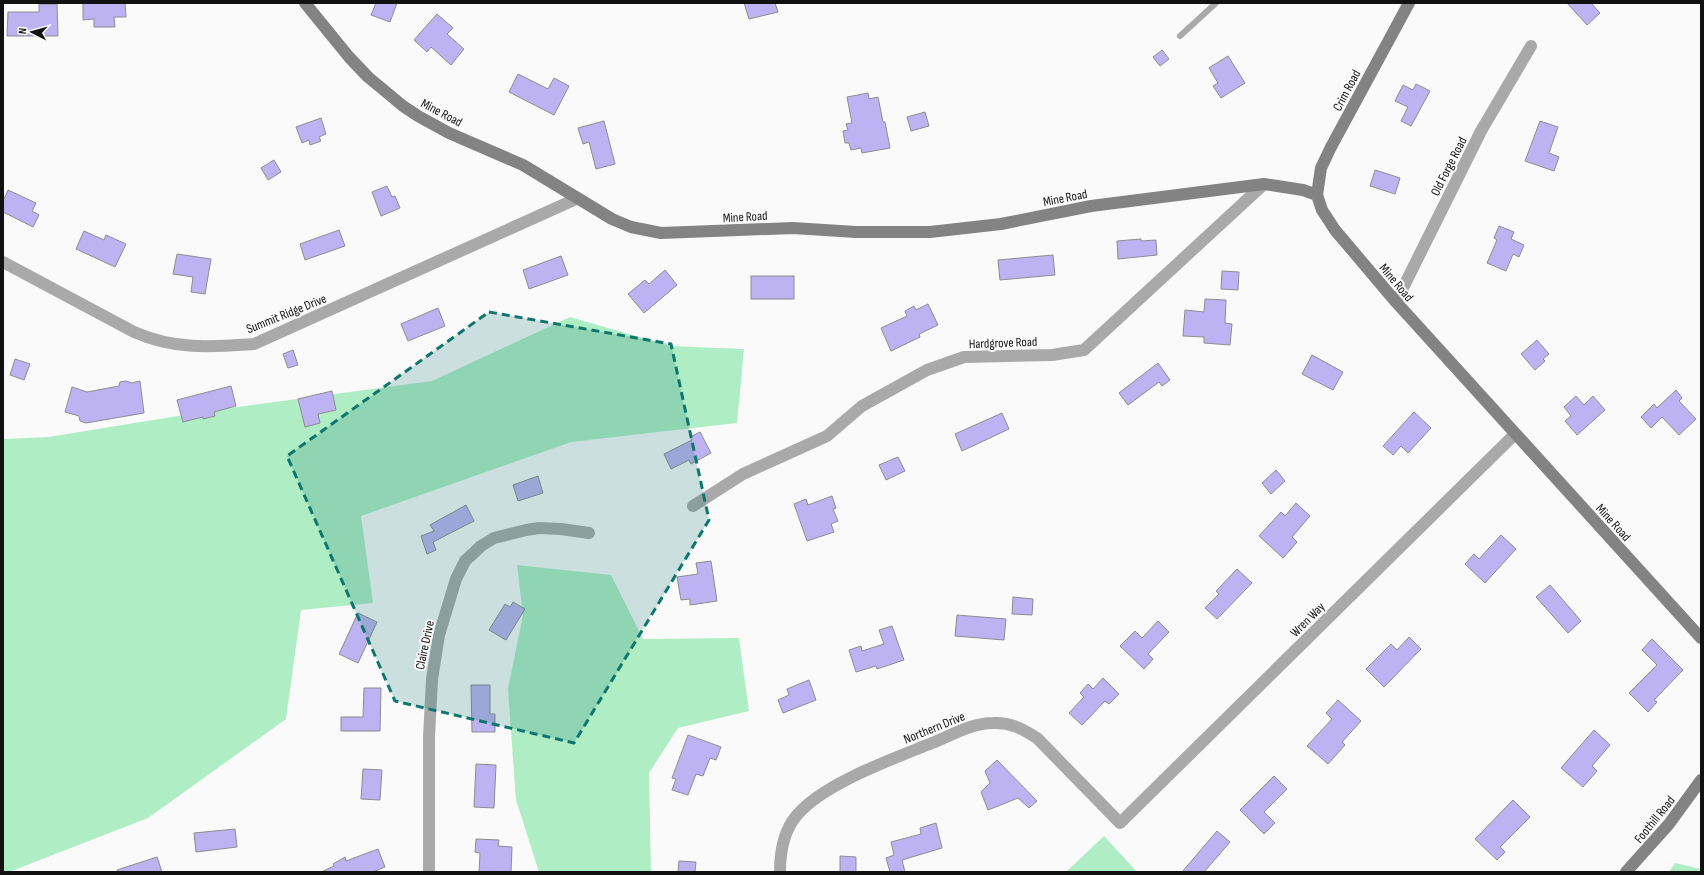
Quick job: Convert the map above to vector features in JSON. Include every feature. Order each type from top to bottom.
[{"type":"street","name":"Mine Road","points":[[305,3],[353,62],[368,77],[403,106],[449,133],[523,166],[576,199],[624,224],[661,233],[793,228],[856,232],[930,232],[1001,224],[1091,206],[1264,184],[1303,190],[1317,195],[1322,210],[1335,230],[1396,302],[1701,638]]},
{"type":"street","name":"Crim Road","points":[[1317,195],[1321,168],[1327,154],[1409,3]]},
{"type":"street","name":"Old Forge Road","points":[[1396,302],[1481,132],[1531,46]]},
{"type":"street","name":"Hardgrove Road","points":[[694,506],[743,474],[827,436],[862,406],[927,370],[964,357],[1052,355],[1084,350],[1264,184]]},
{"type":"street","name":"Summit Ridge Drive","points":[[3,262],[134,332],[156,341],[200,347],[254,344],[576,199]]},
{"type":"street","name":"Wren Way","points":[[1120,823],[1515,434]]},
{"type":"street","name":"Claire Drive","points":[[429,872],[429,737],[432,679],[438,635],[456,579],[465,561],[481,546],[494,538],[539,528],[589,533]]},
{"type":"street","name":"Northern Drive","points":[[780,872],[785,836],[796,817],[805,806],[841,783],[895,758],[977,724],[1005,724],[1022,728],[1038,738],[1120,823]]},
{"type":"street","name":"Foothill Road","points":[[1626,872],[1669,824],[1701,780]]},
{"type":"lane","points":[[1180,36],[1216,3]]},
{"type":"highlighted area","points":[[489,312],[671,344],[709,520],[574,743],[395,701],[287,456]]},
{"type":"green space","points":[[570,317],[670,346],[744,349],[737,423],[571,442],[361,516],[373,603],[301,610],[286,719],[148,818],[9,872],[3,872],[3,439],[49,437],[208,411],[432,381]]},
{"type":"green space","points":[[517,565],[611,575],[643,639],[739,638],[749,711],[678,728],[649,773],[651,872],[539,872],[516,800],[508,689],[523,615]]},
{"type":"green space","points":[[1104,836],[1137,872],[1066,872]]},
{"type":"green space","points":[[1675,863],[1701,869],[1701,872],[1669,872]]},
{"type":"building","points":[[83,3],[125,3],[126,17],[114,17],[115,27],[94,27],[94,19],[83,20]]},
{"type":"building","points":[[376,3],[397,3],[390,22],[371,15]]},
{"type":"building","points":[[744,3],[775,3],[778,12],[749,19]]},
{"type":"building","points":[[1567,3],[1591,3],[1600,13],[1587,25]]},
{"type":"building","points":[[39,4],[57,4],[58,36],[7,36],[8,12],[39,12]]},
{"type":"building","points":[[437,14],[453,28],[447,34],[464,49],[451,65],[431,47],[427,52],[414,40]]},
{"type":"building","points":[[1162,50],[1169,59],[1160,66],[1153,57]]},
{"type":"building","points":[[1228,56],[1245,83],[1221,98],[1213,86],[1218,83],[1209,68]]},
{"type":"building","points":[[518,74],[548,89],[554,78],[569,86],[554,115],[509,92]]},
{"type":"building","points":[[1416,84],[1430,91],[1411,126],[1401,121],[1408,107],[1395,101],[1403,85],[1413,90]]},
{"type":"building","points":[[868,93],[869,99],[878,97],[890,148],[862,153],[861,148],[851,150],[849,143],[845,143],[843,131],[848,130],[846,124],[852,123],[847,97]]},
{"type":"building","points":[[925,112],[929,126],[911,131],[907,117]]},
{"type":"building","points":[[321,118],[326,134],[319,137],[321,141],[310,145],[309,140],[302,143],[296,127]]},
{"type":"building","points":[[604,121],[615,164],[596,169],[589,142],[583,144],[578,128]]},
{"type":"building","points":[[1540,121],[1558,127],[1549,153],[1559,157],[1554,171],[1525,161]]},
{"type":"building","points":[[274,160],[281,172],[268,180],[261,168]]},
{"type":"building","points":[[1375,170],[1400,178],[1395,194],[1370,186]]},
{"type":"building","points":[[387,186],[392,197],[395,196],[400,208],[381,216],[372,192]]},
{"type":"building","points":[[8,190],[36,203],[32,211],[39,215],[33,227],[3,212],[3,201]]},
{"type":"building","points":[[1499,226],[1514,232],[1511,239],[1524,245],[1519,257],[1513,254],[1506,271],[1487,263],[1497,240],[1494,238]]},
{"type":"building","points":[[339,230],[345,246],[305,260],[300,244]]},
{"type":"building","points":[[84,231],[104,240],[106,235],[126,244],[115,267],[76,249]]},
{"type":"building","points":[[1141,239],[1141,241],[1156,240],[1157,255],[1118,259],[1117,241]]},
{"type":"building","points":[[177,254],[211,259],[205,294],[191,292],[193,277],[173,274]]},
{"type":"building","points":[[1053,255],[1055,275],[1000,280],[998,260]]},
{"type":"building","points":[[561,256],[568,275],[529,289],[523,270]]},
{"type":"building","points":[[665,270],[677,285],[644,313],[628,294],[645,280],[649,284]]},
{"type":"building","points":[[1222,271],[1239,272],[1238,290],[1221,289]]},
{"type":"building","points":[[751,276],[794,276],[794,299],[751,299]]},
{"type":"building","points":[[1205,299],[1226,300],[1225,323],[1232,324],[1230,345],[1204,343],[1204,337],[1183,336],[1185,310],[1204,312]]},
{"type":"building","points":[[928,304],[938,325],[919,334],[920,337],[891,351],[881,328],[907,316],[905,311],[914,306],[916,310]]},
{"type":"building","points":[[438,308],[445,326],[408,341],[401,324]]},
{"type":"building","points":[[1537,340],[1549,354],[1543,359],[1545,361],[1535,370],[1521,354]]},
{"type":"building","points":[[293,350],[298,365],[288,368],[283,354]]},
{"type":"building","points":[[1312,355],[1343,372],[1333,390],[1302,374]]},
{"type":"building","points":[[15,359],[30,364],[24,380],[10,375]]},
{"type":"building","points":[[1158,363],[1170,380],[1162,386],[1159,382],[1128,405],[1119,393]]},
{"type":"building","points":[[126,381],[132,383],[140,381],[144,413],[86,423],[80,421],[79,416],[65,412],[72,387],[87,392],[119,386],[120,382]]},
{"type":"building","points":[[231,386],[236,406],[214,412],[215,416],[203,419],[203,417],[183,422],[177,400]]},
{"type":"building","points":[[1676,390],[1682,398],[1679,401],[1696,419],[1679,435],[1662,417],[1651,428],[1641,417],[1654,404],[1657,408]]},
{"type":"building","points":[[332,391],[336,410],[318,414],[320,423],[305,427],[298,399]]},
{"type":"building","points":[[1576,396],[1584,405],[1593,396],[1605,410],[1577,435],[1565,421],[1571,416],[1564,407]]},
{"type":"building","points":[[1414,412],[1431,428],[1408,453],[1401,446],[1393,455],[1383,446]]},
{"type":"building","points":[[1002,413],[1009,429],[962,451],[955,434]]},
{"type":"building","points":[[700,432],[711,453],[691,464],[689,460],[671,469],[664,454],[692,440],[690,437]]},
{"type":"building","points":[[898,457],[905,471],[886,480],[879,465]]},
{"type":"building","points":[[1276,470],[1285,481],[1271,494],[1262,483]]},
{"type":"building","points":[[538,476],[543,493],[518,501],[513,485]]},
{"type":"building","points":[[832,496],[836,508],[833,509],[838,521],[831,524],[834,532],[807,541],[794,504],[806,499],[808,505]]},
{"type":"building","points":[[1296,503],[1310,516],[1292,537],[1297,542],[1283,558],[1259,536],[1281,512],[1285,516]]},
{"type":"building","points":[[466,505],[474,521],[433,542],[436,550],[427,554],[421,536],[434,531],[430,525]]},
{"type":"building","points":[[1501,535],[1516,549],[1485,583],[1465,564],[1474,554],[1479,559]]},
{"type":"building","points":[[711,561],[717,601],[690,605],[690,599],[681,600],[677,577],[698,574],[696,563]]},
{"type":"building","points":[[1237,569],[1252,583],[1217,619],[1205,608],[1219,594],[1216,591]]},
{"type":"building","points":[[1550,585],[1581,621],[1568,633],[1536,597]]},
{"type":"building","points":[[1013,597],[1033,599],[1032,615],[1012,614]]},
{"type":"building","points":[[513,602],[525,609],[506,640],[489,630],[505,604],[510,607]]},
{"type":"building","points":[[358,613],[377,622],[358,663],[339,654]]},
{"type":"building","points":[[957,615],[1006,619],[1004,640],[955,636]]},
{"type":"building","points":[[1158,621],[1169,632],[1148,654],[1153,659],[1144,669],[1120,646],[1135,631],[1142,638]]},
{"type":"building","points":[[892,626],[904,660],[877,669],[876,666],[856,672],[849,650],[861,646],[862,651],[884,644],[879,630]]},
{"type":"building","points":[[1409,637],[1421,649],[1384,687],[1366,669],[1391,644],[1397,650]]},
{"type":"building","points":[[1652,639],[1683,670],[1654,700],[1657,702],[1648,712],[1629,693],[1657,665],[1642,650]]},
{"type":"building","points":[[1103,678],[1119,694],[1109,704],[1105,701],[1082,725],[1069,713],[1084,697],[1080,693],[1088,684],[1093,689]]},
{"type":"building","points":[[809,680],[816,700],[783,713],[778,700],[789,695],[787,689]]},
{"type":"building","points":[[471,685],[490,685],[490,714],[495,714],[495,732],[472,732]]},
{"type":"building","points":[[364,688],[381,688],[380,731],[341,731],[341,717],[363,717]]},
{"type":"building","points":[[1338,700],[1361,721],[1342,742],[1345,745],[1328,764],[1307,746],[1332,719],[1326,713]]},
{"type":"building","points":[[1594,730],[1610,745],[1592,766],[1597,771],[1583,787],[1561,768]]},
{"type":"building","points":[[688,735],[721,747],[716,760],[710,758],[703,776],[696,774],[688,795],[672,790],[676,779],[672,778]]},
{"type":"building","points":[[997,760],[1037,801],[1029,808],[1018,798],[988,810],[981,792],[990,783],[985,771]]},
{"type":"building","points":[[476,764],[496,765],[494,808],[474,807]]},
{"type":"building","points":[[363,769],[382,770],[380,800],[361,799]]},
{"type":"building","points":[[1274,776],[1287,789],[1264,812],[1275,823],[1264,834],[1240,810]]},
{"type":"building","points":[[1513,800],[1530,817],[1500,847],[1505,852],[1497,860],[1475,839]]},
{"type":"building","points":[[936,823],[942,848],[902,860],[905,872],[890,872],[886,858],[894,855],[891,842],[921,834],[920,828]]},
{"type":"building","points":[[235,829],[237,847],[196,852],[194,833]]},
{"type":"building","points":[[1217,831],[1230,842],[1204,872],[1182,872]]},
{"type":"building","points":[[476,839],[499,840],[498,846],[512,847],[511,872],[479,872],[480,853],[475,852]]},
{"type":"building","points":[[378,849],[385,867],[373,872],[321,872],[334,866],[333,864],[345,857],[346,861]]},
{"type":"building","points":[[840,856],[856,857],[856,872],[840,872]]},
{"type":"building","points":[[157,857],[162,872],[118,872],[117,870]]},
{"type":"building","points":[[679,861],[696,862],[695,872],[678,872]]}]
